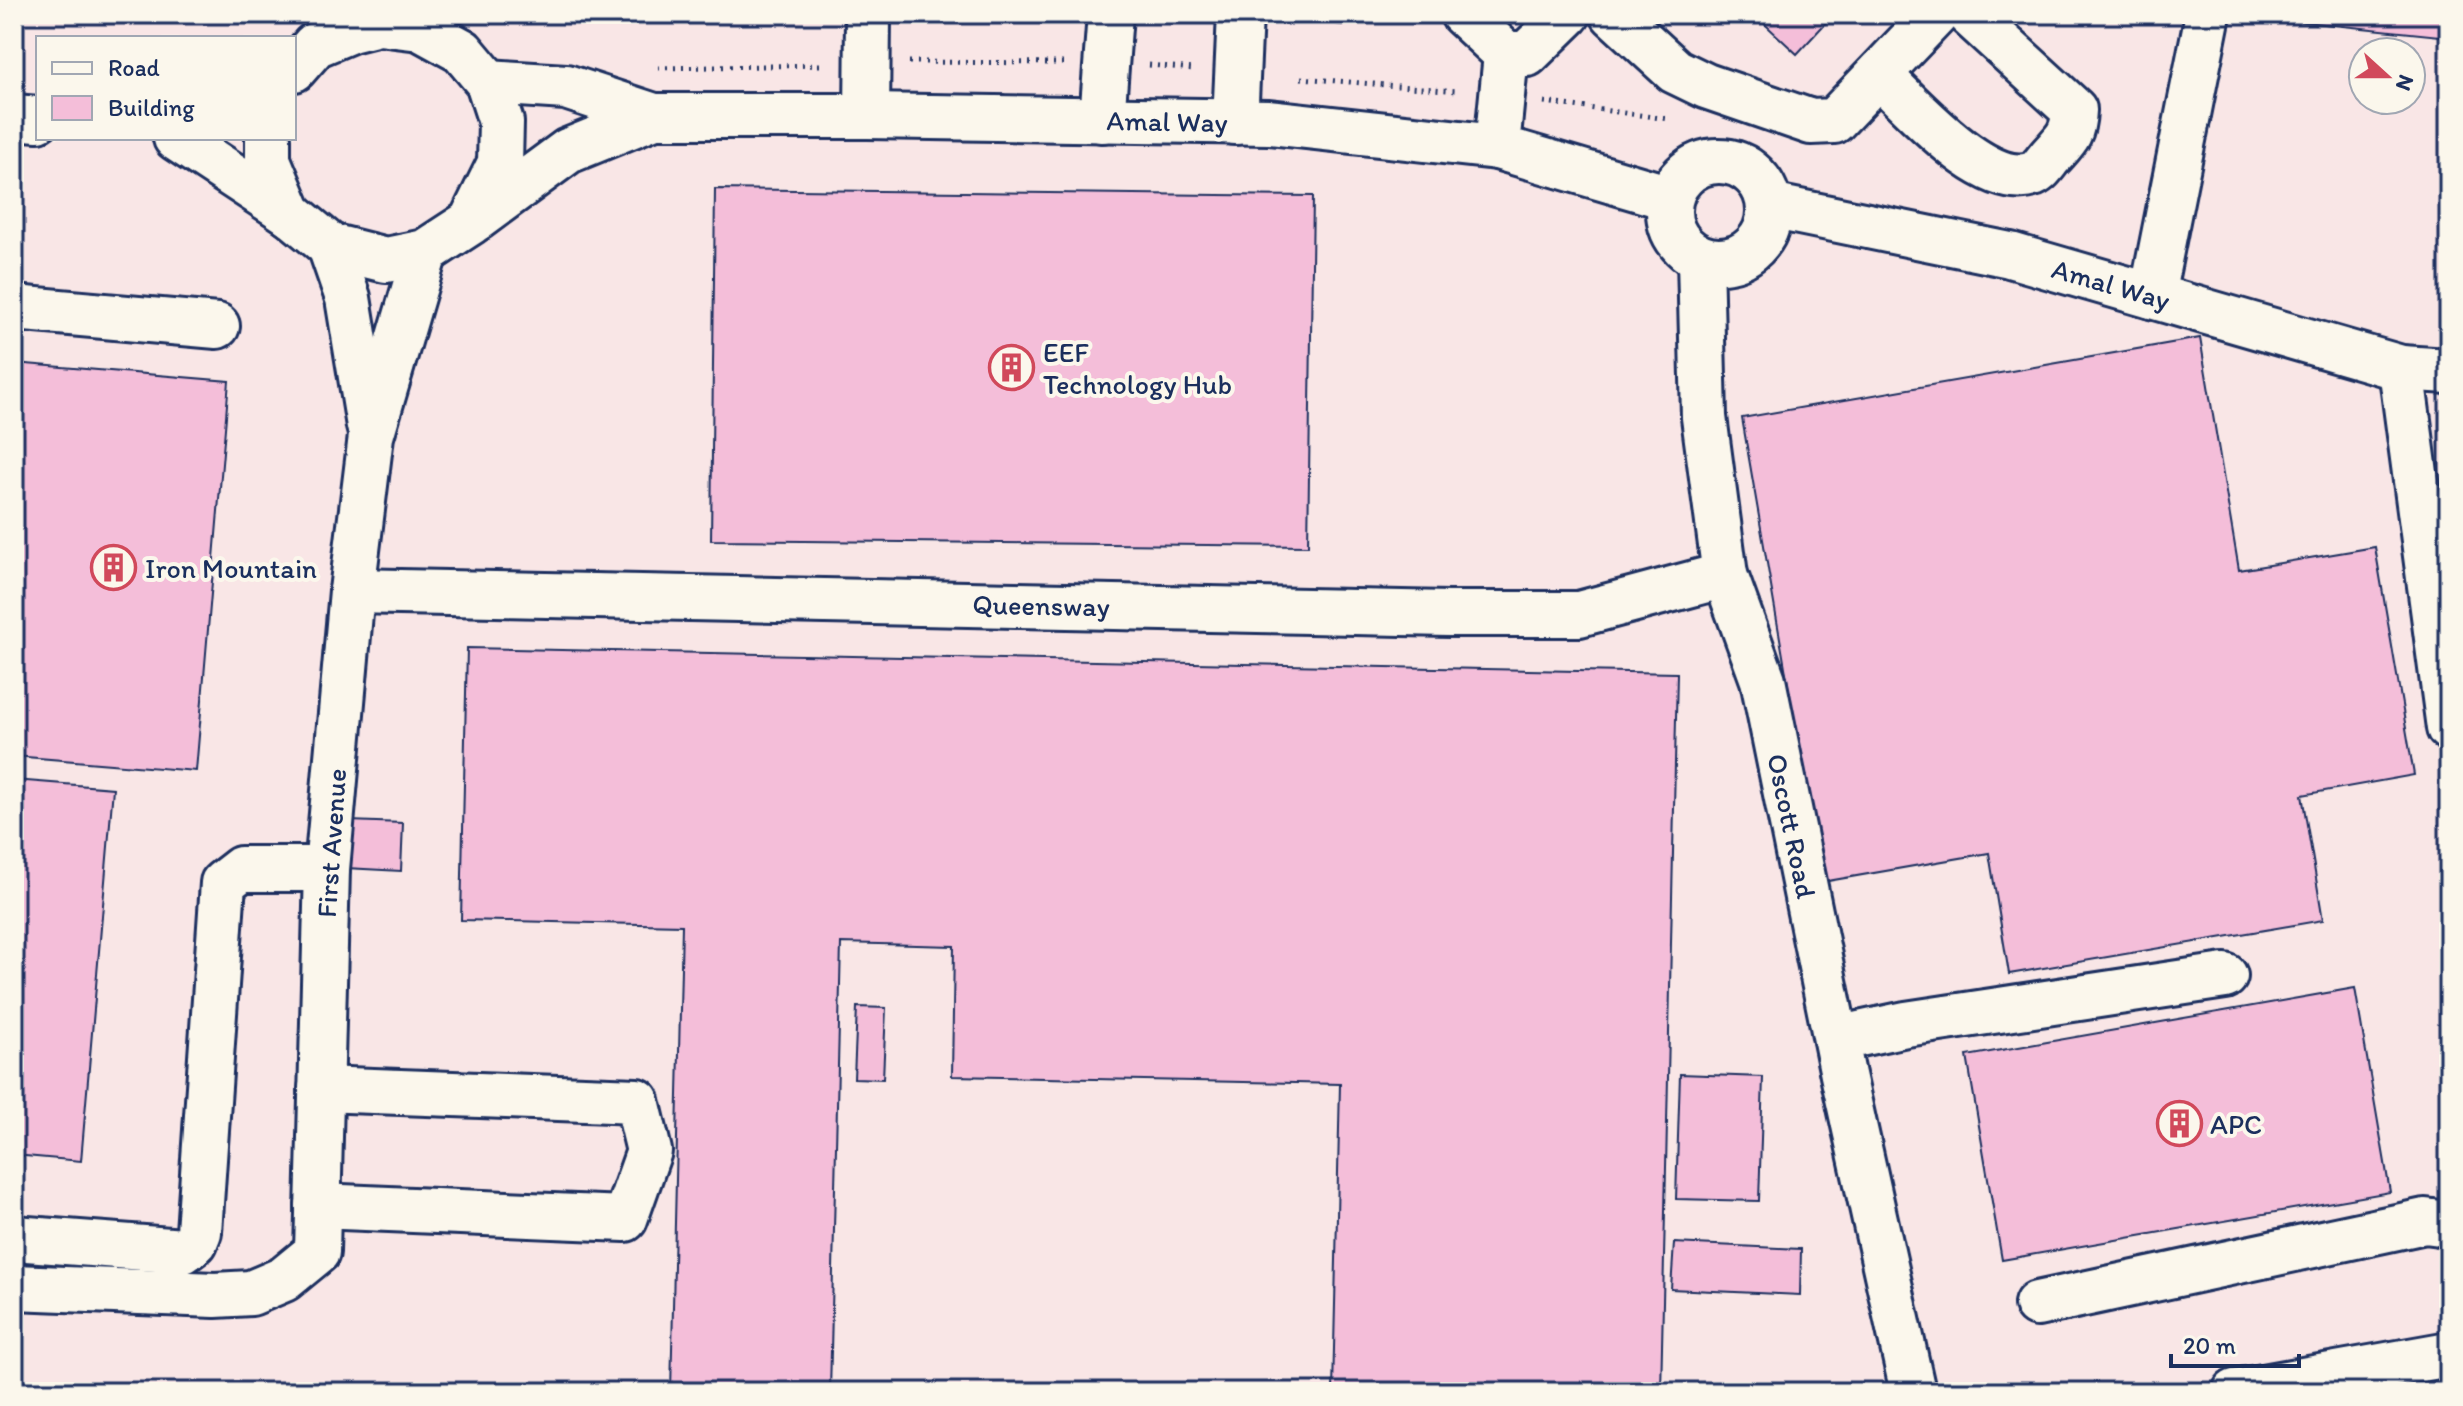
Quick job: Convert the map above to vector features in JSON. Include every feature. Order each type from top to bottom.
[{"type":"street","points":[[867,116],[870,14]]},
{"type":"street","points":[[1102,120],[1110,14]]},
{"type":"street","points":[[1235,122],[1240,14]]},
{"type":"street","points":[[1463,14],[1506,54],[1527,54],[1568,14]]},
{"type":"street","points":[[1613,14],[1675,71],[1706,86],[1811,122],[1834,121],[1936,14]]},
{"type":"street","points":[[1879,75],[1972,160],[1995,173],[2017,177],[2036,173],[2073,131],[2074,110],[1969,14]]},
{"type":"street","points":[[2152,296],[2208,14]]},
{"type":"street","points":[[296,67],[315,45],[360,22],[420,28],[468,49],[501,122],[500,163],[471,222]]},
{"type":"street","name":"Amal Way","points":[[468,49],[566,87],[654,116],[1269,122],[1497,147],[1670,198]]},
{"type":"street","points":[[1497,147],[1506,54]]},
{"type":"street","name":"Amal Way","points":[[425,252],[568,151],[654,116]]},
{"type":"street","points":[[14,117],[36,119]]},
{"type":"street","points":[[179,140],[290,213],[330,246],[386,260],[425,252]]},
{"type":"street","points":[[268,140],[268,160],[290,213]]},
{"type":"street","points":[[1711,161],[1731,162],[1750,170],[1764,186],[1770,206],[1767,232],[1750,252],[1726,263],[1700,259],[1680,245],[1669,223],[1670,198],[1678,181],[1693,168],[1711,161]]},
{"type":"street","name":"Amal Way","points":[[1770,206],[2010,255],[2401,368],[2449,371]]},
{"type":"street","name":"First Avenue","points":[[330,246],[348,298],[371,436]]},
{"type":"street","name":"First Avenue","points":[[14,1287],[215,1295],[251,1293],[284,1279],[317,1252],[327,869],[352,591],[371,436],[425,252]]},
{"type":"street","name":"Oscott Road","points":[[1700,259],[1704,417],[1725,575],[1763,680],[1913,1392]]},
{"type":"street","points":[[14,308],[217,326]]},
{"type":"street","points":[[2401,368],[2449,728]]},
{"type":"street","name":"Queensway","points":[[352,591],[1449,614],[1579,614],[1725,575]]},
{"type":"street","points":[[14,1238],[183,1251],[195,1242],[200,1216],[223,883],[241,869],[327,869]]},
{"type":"street","points":[[1840,1057],[1906,1024],[2225,976]]},
{"type":"street","points":[[318,1206],[625,1219],[649,1151],[637,1101],[321,1089]]},
{"type":"street","points":[[2037,1304],[2425,1221],[2448,1224],[2449,1227]]},
{"type":"street","points":[[2235,1392],[2449,1354]]},
{"type":"shaded area","points":[[14,14],[2449,14],[2449,1392],[14,1392]]},
{"type":"building","points":[[1287,14],[1345,14],[1344,25],[1287,19]]},
{"type":"building","points":[[1754,14],[1834,14],[1797,54]]},
{"type":"building","points":[[2286,14],[2449,14],[2449,37],[2285,20]]},
{"type":"building","name":"EEF Technology Hub","points":[[715,189],[1313,196],[1308,546],[711,540]]},
{"type":"building","points":[[2200,338],[2239,570],[2375,547],[2414,775],[2302,795],[2323,920],[2009,974],[1989,853],[1822,882],[1742,418]]},
{"type":"building","name":"Iron Mountain","points":[[14,363],[229,381],[196,771],[14,756]]},
{"type":"building","points":[[467,648],[1677,673],[1661,1392],[1333,1392],[1340,1084],[952,1076],[954,946],[841,943],[830,1392],[671,1392],[682,925],[461,920]]},
{"type":"building","points":[[14,780],[113,788],[81,1161],[14,1155]]},
{"type":"building","points":[[349,821],[403,823],[401,871],[346,868]]},
{"type":"building","name":"APC","points":[[2355,988],[2390,1192],[2002,1260],[1967,1056]]},
{"type":"building","points":[[857,1007],[886,1008],[883,1079],[854,1078]]},
{"type":"building","points":[[1680,1074],[1763,1077],[1759,1201],[1676,1199]]},
{"type":"building","points":[[1674,1243],[1801,1249],[1800,1295],[1671,1289]]},
{"type":"place","name":"EEF Technology Hub","points":[[1012,368]]},
{"type":"place","name":"Iron Mountain","points":[[114,568]]},
{"type":"place","name":"APC","points":[[2179,1124]]}]
